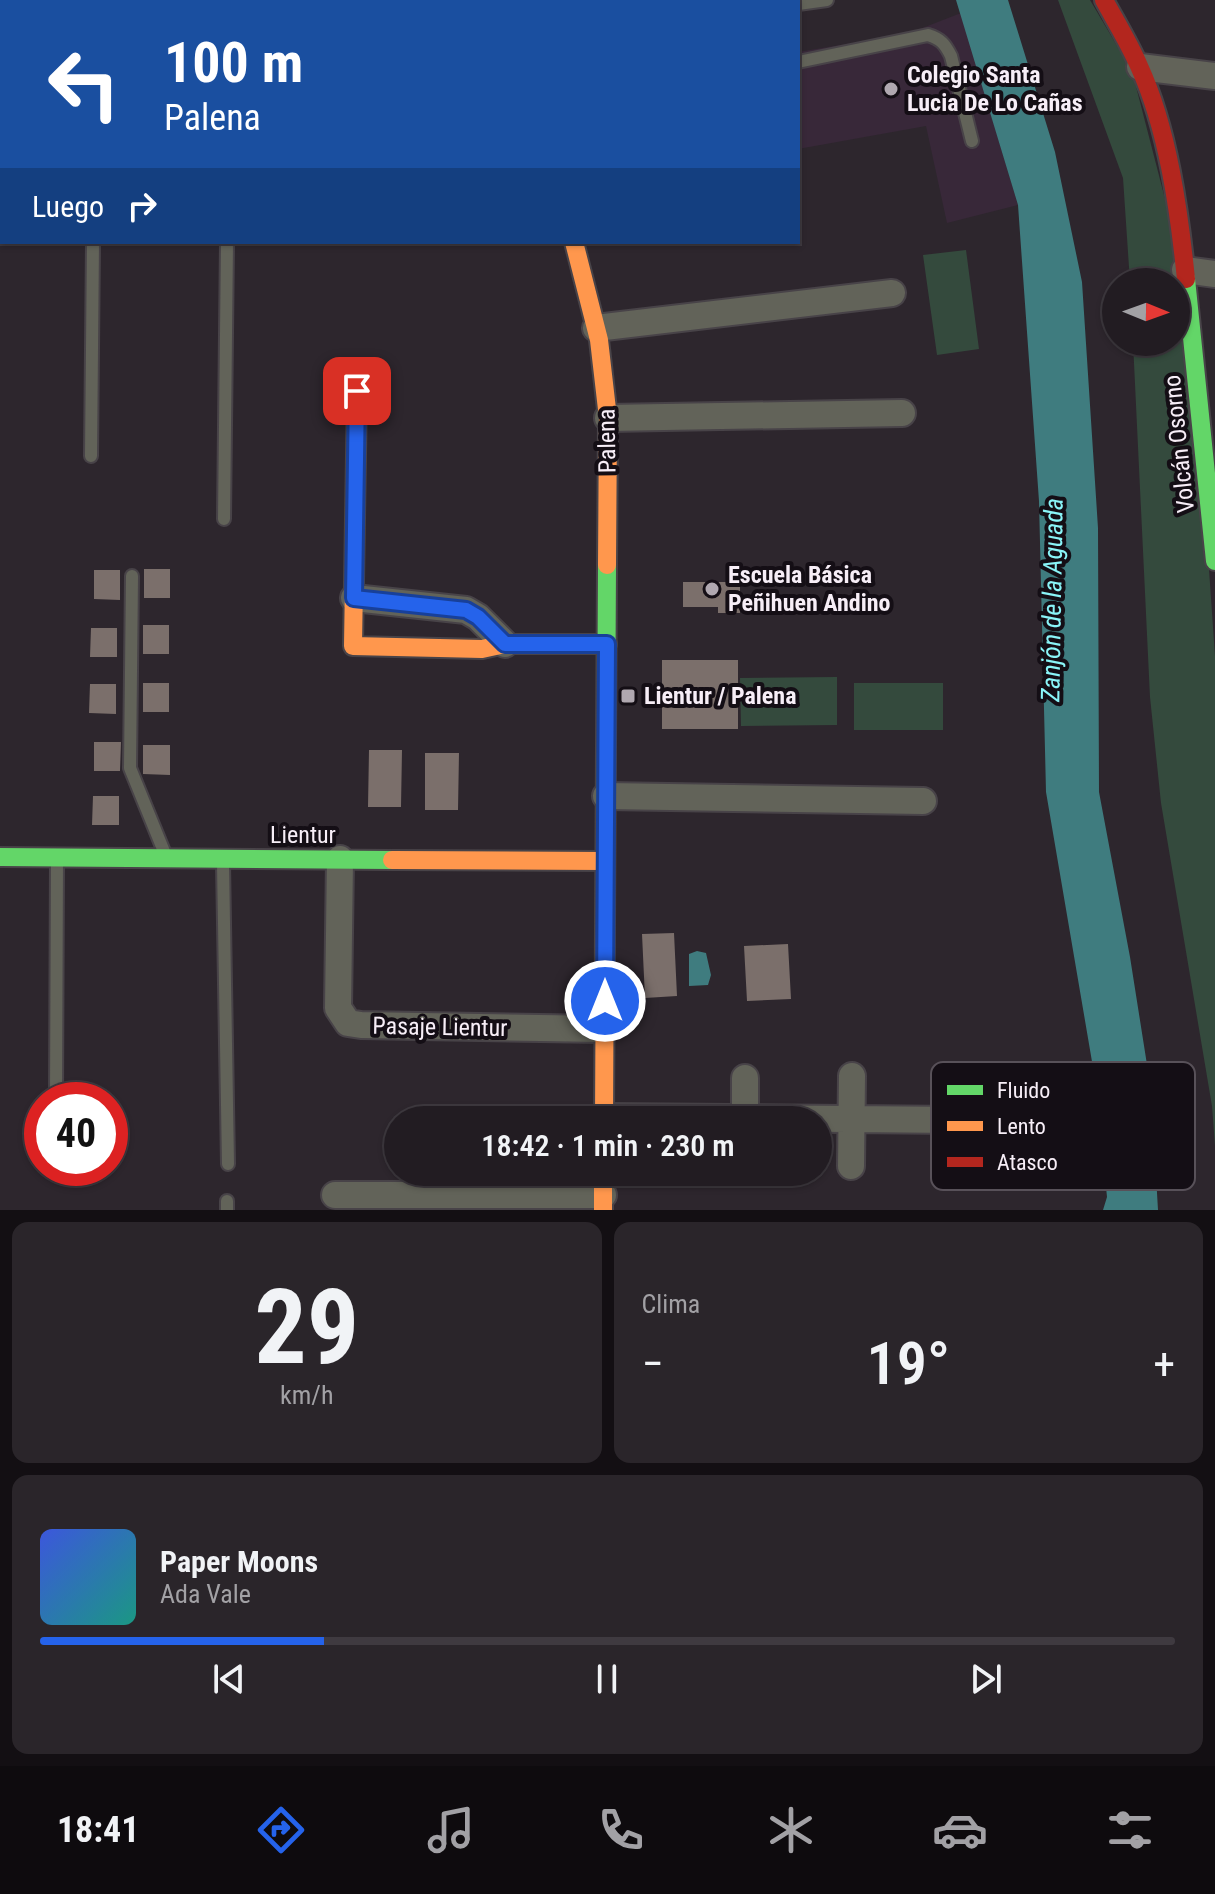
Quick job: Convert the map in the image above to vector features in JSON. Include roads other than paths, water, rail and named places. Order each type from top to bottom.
[{"type":"street","name":"Volcán Osorno","points":[[1104,0],[1140,67],[1157,118],[1171,177],[1185,268]]},
{"type":"street","points":[[1140,67],[1215,76]]},
{"type":"street","name":"Palena","points":[[575,244],[596,328],[608,418],[604,1106]]},
{"type":"street","points":[[1190,271],[1215,274]]},
{"type":"street","points":[[596,328],[892,293]]},
{"type":"street","name":"Volcán Osorno","points":[[1190,309],[1212,483],[1215,561]]},
{"type":"street","points":[[357,391],[353,646],[482,649],[505,644],[607,644]]},
{"type":"street","points":[[608,418],[902,413]]},
{"type":"street","points":[[354,598],[466,610],[478,617],[505,644]]},
{"type":"street","points":[[606,796],[923,801]]},
{"type":"street","name":"Lientur","points":[[0,857],[605,861]]},
{"type":"street","name":"Pasaje Lientur","points":[[340,859],[338,1008],[348,1023],[604,1029]]},
{"type":"street","points":[[851,1166],[852,1076]]},
{"type":"street","points":[[745,1078],[745,1106]]},
{"type":"street","points":[[832,1119],[931,1120]]},
{"type":"street","points":[[335,1195],[603,1192]]},
{"type":"lane","points":[[800,4],[827,0]]},
{"type":"lane","points":[[800,62],[928,35],[938,38],[951,56],[972,141]]},
{"type":"lane","points":[[91,456],[93,244]]},
{"type":"lane","points":[[224,519],[227,244]]},
{"type":"lane","points":[[132,576],[130,768],[166,857]]},
{"type":"lane","points":[[56,1082],[57,857]]},
{"type":"lane","points":[[223,858],[228,1164]]},
{"type":"water","name":"Zanjón de la Aguada","points":[[956,0],[1008,0],[1055,152],[1082,282],[1098,528],[1099,792],[1147,1062],[1092,1062],[1046,792],[1039,501],[1018,205]]},
{"type":"water","points":[[697,951],[706,953],[711,975],[708,985],[689,986],[689,954]]},
{"type":"water","points":[[1106,1190],[1157,1190],[1158,1210],[1103,1210]]},
{"type":"place","name":"Colegio Santa Lucia De Lo Cañas","points":[[891,89]]},
{"type":"place","name":"Escuela Básica Peñihuen Andino","points":[[712,589]]},
{"type":"place","name":"Lientur / Palena","points":[[628,696]]}]
